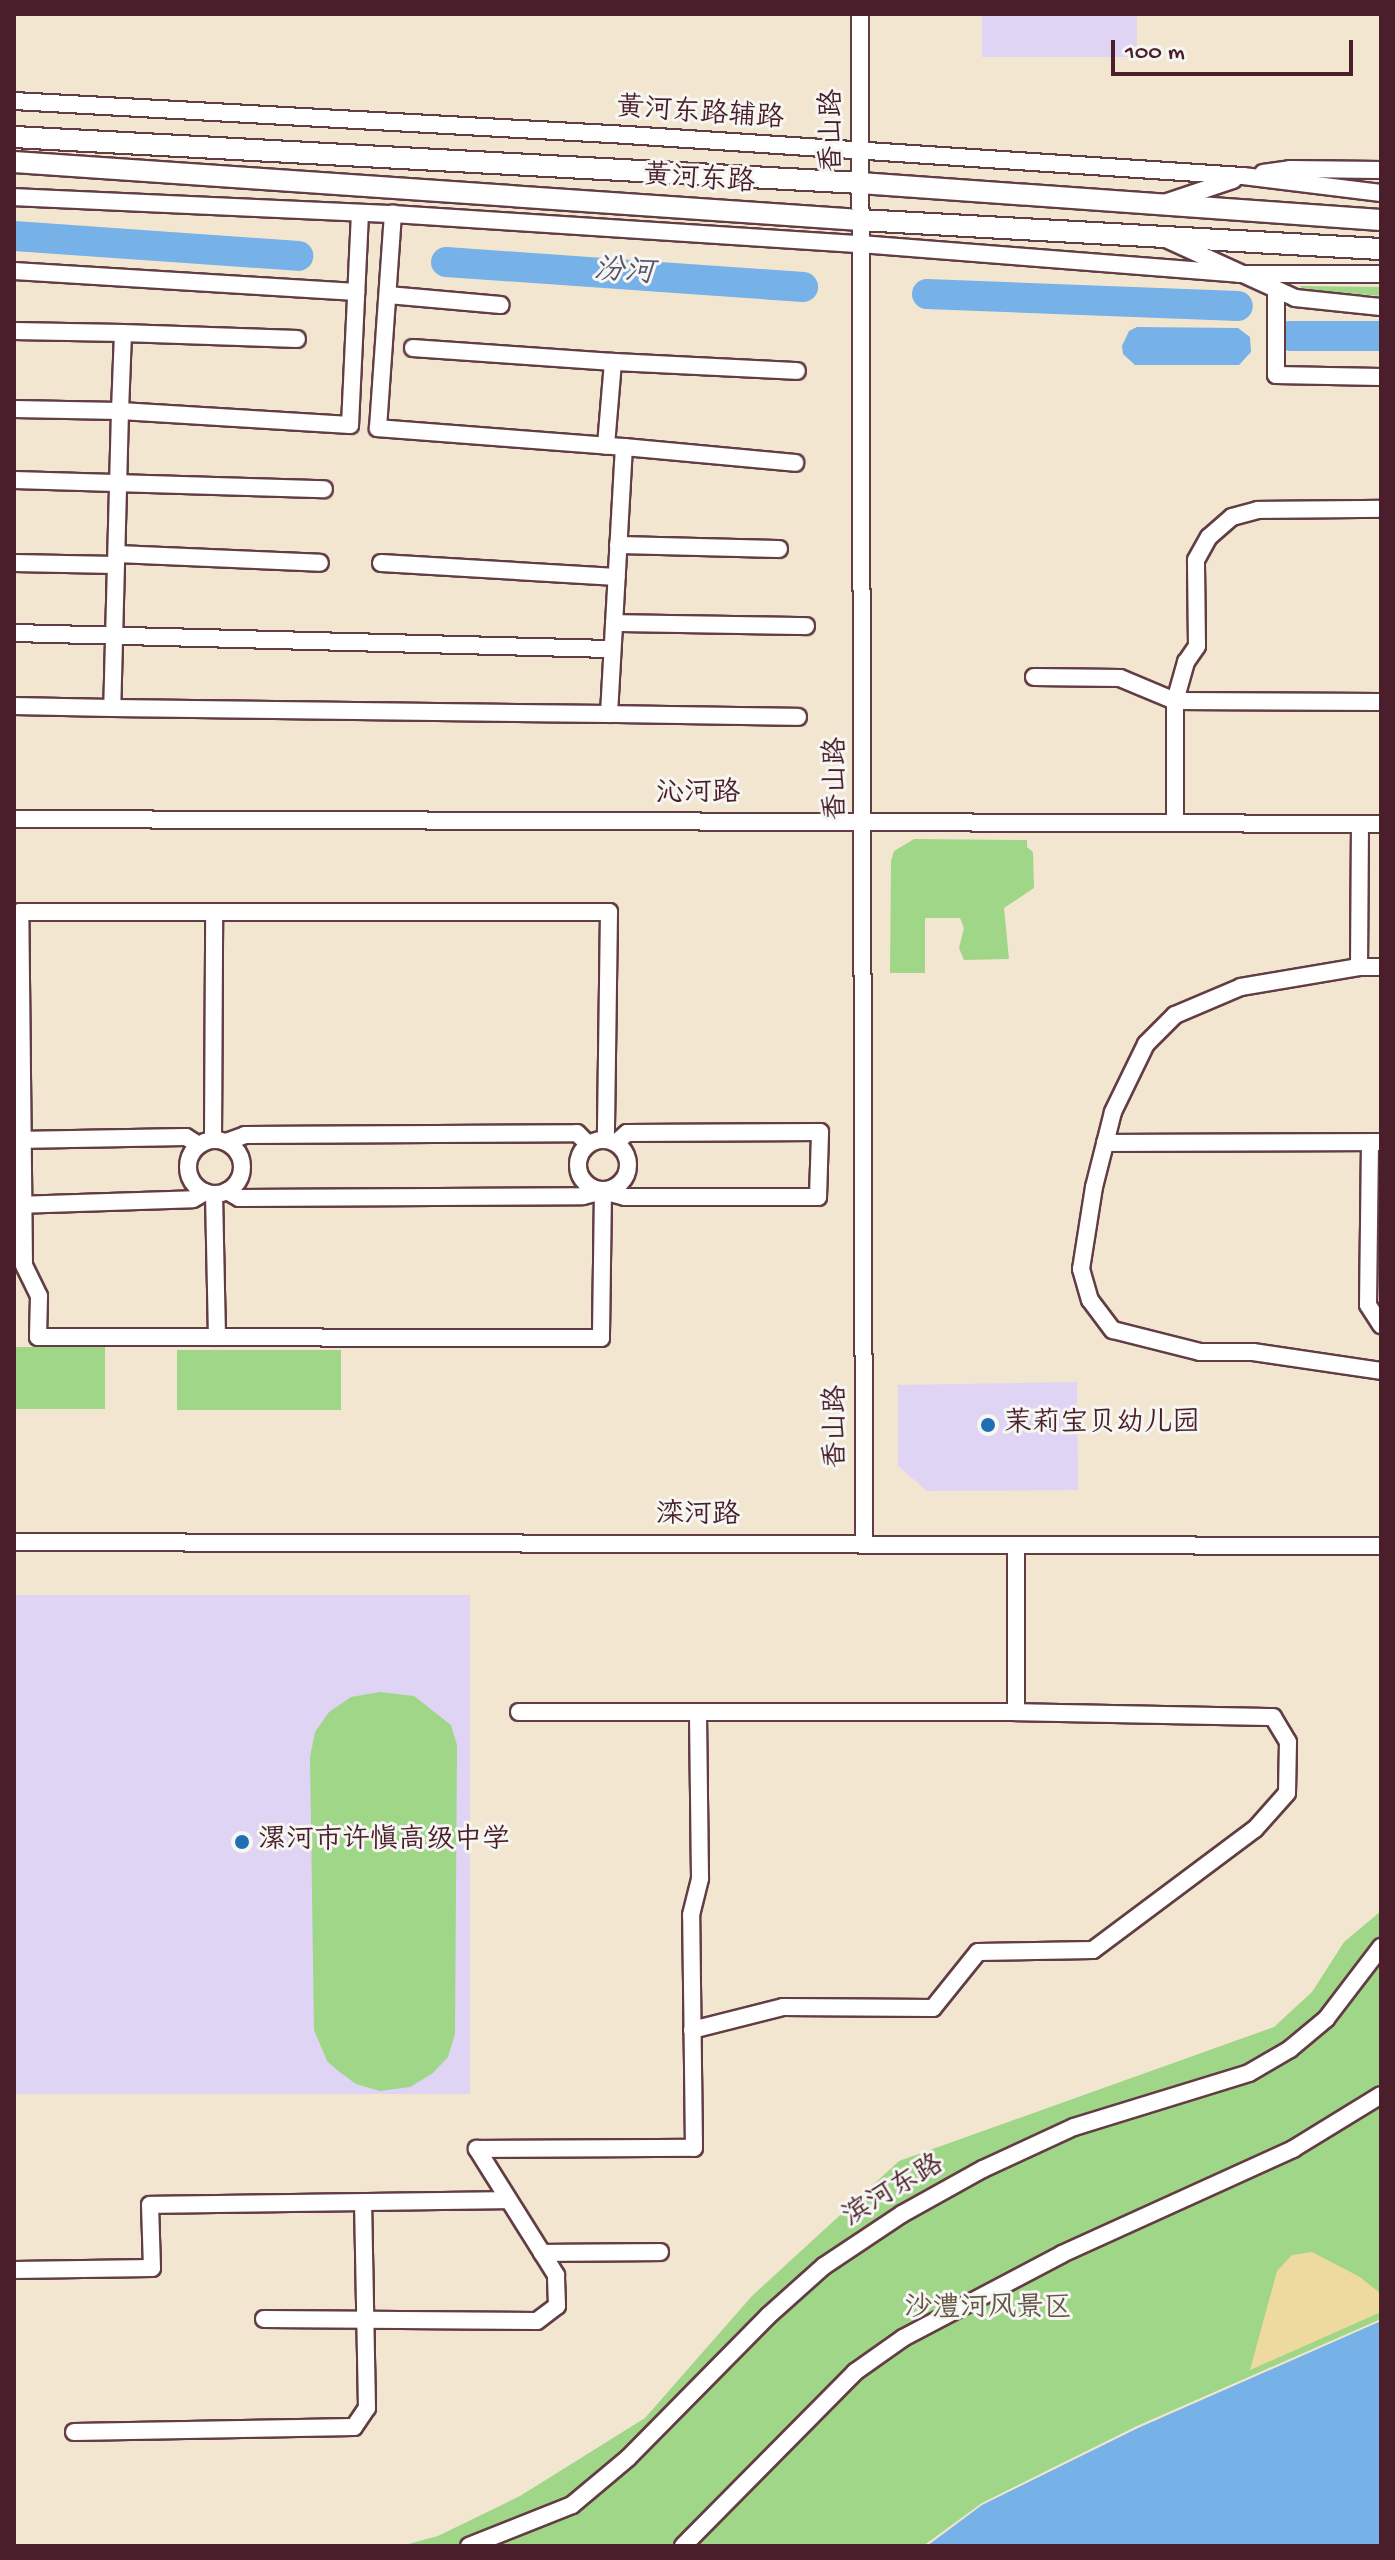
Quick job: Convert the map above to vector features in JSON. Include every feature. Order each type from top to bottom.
[{"type":"main road","name":"黄河东路","points":[[14,137],[860,183],[1381,220]]},
{"type":"main road","name":"黄河东路","points":[[14,162],[860,220],[1381,249]]},
{"type":"street","name":"香山路","points":[[860,14],[865,822],[864,1544]]},
{"type":"street","name":"黄河东路辅路","points":[[14,101],[627,135],[861,153],[1243,176],[1381,193]]},
{"type":"street","points":[[1159,205],[1243,176],[1290,169],[1381,170]]},
{"type":"street","points":[[14,197],[393,214],[860,244],[1239,274],[1381,274]]},
{"type":"street","points":[[14,409],[120,411],[350,425],[360,213]]},
{"type":"street","points":[[393,214],[378,428],[795,463]]},
{"type":"street","points":[[1159,235],[1295,298],[1381,307]]},
{"type":"street","points":[[14,271],[356,292]]},
{"type":"street","points":[[1276,290],[1276,375],[1381,377]]},
{"type":"street","points":[[388,295],[501,305]]},
{"type":"street","points":[[14,331],[297,339]]},
{"type":"street","points":[[112,708],[123,333]]},
{"type":"street","points":[[413,348],[797,371]]},
{"type":"street","points":[[606,446],[613,362]]},
{"type":"street","points":[[609,714],[624,447]]},
{"type":"street","points":[[14,480],[118,480],[324,489]]},
{"type":"street","points":[[1175,823],[1175,701],[1186,662],[1197,646],[1196,560],[1209,537],[1232,517],[1258,510],[1381,509]]},
{"type":"street","points":[[618,545],[779,549]]},
{"type":"street","points":[[14,563],[117,560],[320,563]]},
{"type":"street","points":[[381,563],[617,577]]},
{"type":"street","points":[[614,623],[806,626]]},
{"type":"street","points":[[14,633],[611,649]]},
{"type":"street","points":[[1034,677],[1120,678],[1175,701],[1381,702]]},
{"type":"street","points":[[14,706],[798,717]]},
{"type":"street","name":"沁河路","points":[[14,819],[1381,824]]},
{"type":"street","points":[[1359,967],[1360,824]]},
{"type":"street","points":[[588,1144],[578,1162],[579,1172],[590,1187],[603,1191],[625,1197],[818,1197],[820,1132],[627,1133],[611,1142],[588,1144],[577,1133],[245,1135],[213,1142],[192,1152],[188,1170],[197,1187],[239,1198],[583,1196],[603,1191],[618,1187],[629,1169],[628,1159],[611,1142],[609,912],[20,912],[19,1204],[24,1265],[39,1296],[38,1337],[601,1338],[603,1191]]},
{"type":"street","points":[[213,1142],[214,912]]},
{"type":"street","points":[[1381,967],[1359,967],[1241,987],[1175,1015],[1146,1044],[1113,1112],[1094,1187],[1081,1269],[1090,1300],[1113,1330],[1200,1352],[1253,1352],[1381,1371]]},
{"type":"street","points":[[19,1140],[186,1137],[234,1147],[243,1163],[238,1182],[193,1199],[19,1204]]},
{"type":"street","points":[[1105,1143],[1376,1142],[1368,1305],[1381,1325]]},
{"type":"street","points":[[215,1192],[217,1337]]},
{"type":"street","name":"滦河路","points":[[14,1542],[1381,1546]]},
{"type":"street","points":[[1016,1545],[1016,1712]]},
{"type":"street","points":[[519,1712],[1016,1712],[1273,1717],[1288,1742],[1287,1793],[1255,1829],[1093,1950],[978,1952],[933,2008],[783,2007],[692,2030]]},
{"type":"street","points":[[264,2319],[537,2321],[557,2306],[556,2275],[477,2149],[694,2148],[691,1915],[700,1878],[698,1712]]},
{"type":"street","name":"滨河东路","points":[[469,2546],[572,2505],[628,2458],[768,2316],[824,2266],[902,2214],[983,2169],[1074,2127],[1249,2073],[1290,2049],[1326,2019],[1381,1947]]},
{"type":"street","points":[[683,2546],[855,2372],[903,2338],[1062,2254],[1293,2149],[1381,2095]]},
{"type":"street","points":[[14,2270],[152,2268],[150,2205],[508,2200]]},
{"type":"street","points":[[74,2432],[354,2427],[367,2408],[363,2203]]},
{"type":"street","points":[[542,2253],[660,2252]]},
{"type":"shaded area","points":[[982,14],[1137,14],[1137,57],[982,57]]},
{"type":"shaded area","name":"茉莉宝贝幼儿园","points":[[1077,1382],[1078,1490],[927,1491],[898,1466],[898,1385]]},
{"type":"shaded area","name":"漯河市许慎高级中学","points":[[14,1595],[470,1595],[470,2094],[14,2094]]},
{"type":"green space","points":[[1300,286],[1381,287],[1381,296],[1302,289]]},
{"type":"green space","points":[[914,839],[1027,840],[1027,847],[1033,852],[1034,888],[1004,908],[1009,959],[964,960],[959,948],[964,928],[960,918],[925,918],[925,973],[890,973],[891,861],[894,851]]},
{"type":"green space","points":[[14,1347],[105,1347],[105,1409],[14,1409]]},
{"type":"green space","points":[[177,1350],[341,1350],[341,1410],[177,1410]]},
{"type":"green space","points":[[380,1692],[414,1696],[451,1725],[457,1745],[455,2034],[448,2057],[433,2073],[410,2087],[380,2091],[356,2084],[327,2061],[314,2030],[310,1757],[315,1732],[329,1712],[351,1697]]},
{"type":"green space","name":"沙澧河风景区","points":[[1381,1911],[1381,2319],[1137,2426],[982,2503],[923,2546],[401,2546],[438,2536],[520,2496],[645,2418],[752,2296],[899,2161],[1274,2027],[1312,1992],[1344,1942]]},
{"type":"sand","points":[[1312,2252],[1360,2277],[1381,2294],[1381,2312],[1250,2370],[1277,2271],[1292,2255]]},
{"type":"water","points":[[1137,327],[1238,328],[1250,337],[1251,352],[1239,365],[1135,365],[1123,354],[1122,346],[1129,331]]},
{"type":"water","points":[[1381,2321],[1381,2546],[927,2546],[982,2505],[1138,2428]]},
{"type":"waterway","name":"汾河","points":[[14,236],[298,256]]},
{"type":"waterway","name":"汾河","points":[[446,262],[803,287]]},
{"type":"waterway","name":"汾河","points":[[927,294],[1238,306]]},
{"type":"waterway","name":"汾河","points":[[1290,336],[1381,336]]},
{"type":"place","name":"茉莉宝贝幼儿园","points":[[988,1425]]},
{"type":"place","name":"漯河市许慎高级中学","points":[[242,1842]]}]
